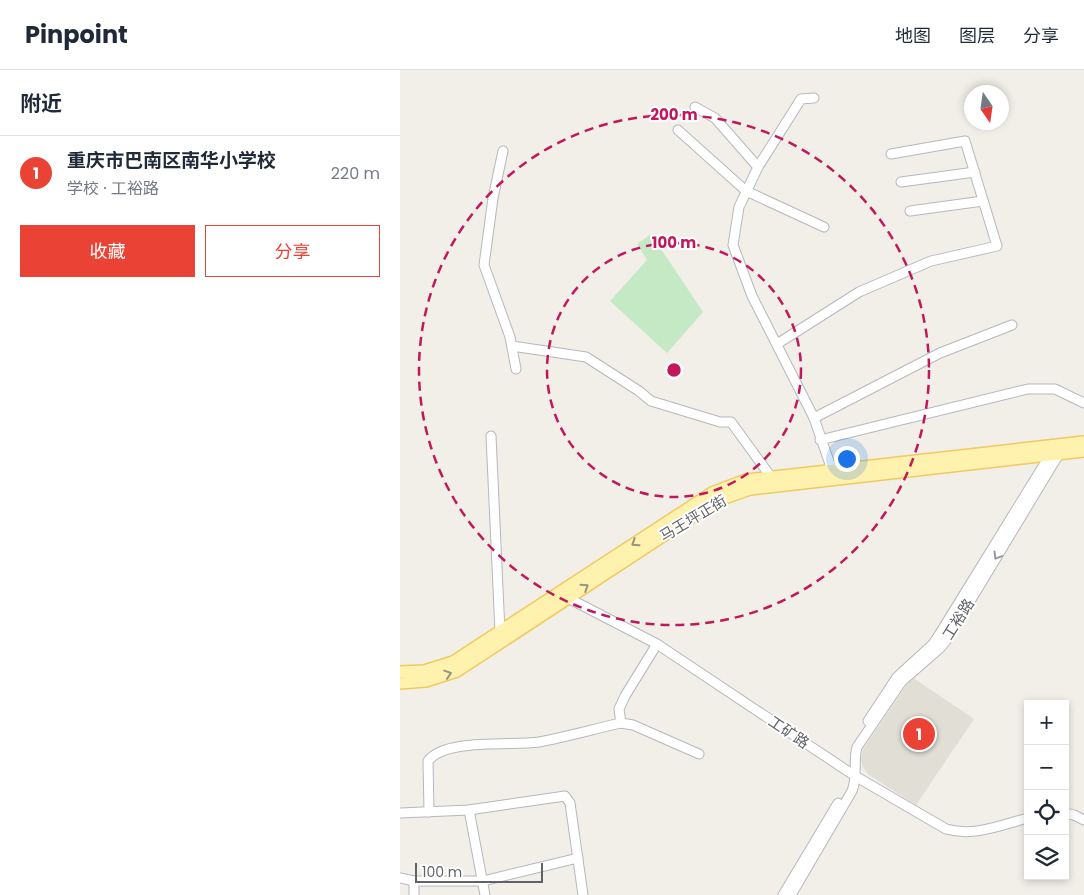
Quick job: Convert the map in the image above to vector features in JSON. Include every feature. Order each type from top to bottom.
[{"type":"main road","name":"马王坪正街","points":[[400,683],[426,681],[457,671],[563,595],[712,493],[746,480],[1084,442]]},
{"type":"main road","name":"马王坪正街","points":[[400,672],[424,671],[453,662],[716,501],[750,489],[1084,451]]},
{"type":"street","points":[[814,98],[801,99],[758,167],[739,207],[733,245],[752,296],[814,418],[820,440],[832,470]]},
{"type":"street","points":[[694,107],[715,118],[758,167]]},
{"type":"street","points":[[678,130],[746,191],[824,227]]},
{"type":"street","points":[[776,344],[859,292],[931,261],[997,246],[965,140],[891,154]]},
{"type":"street","points":[[503,151],[493,198],[484,265],[512,346],[516,369]]},
{"type":"street","points":[[901,182],[974,172]]},
{"type":"street","points":[[910,211],[983,201]]},
{"type":"street","points":[[814,418],[940,353],[1012,325]]},
{"type":"street","points":[[512,346],[586,357],[639,391],[650,401],[720,422],[731,422],[771,477]]},
{"type":"street","points":[[820,440],[1028,389],[1055,389],[1084,403]]},
{"type":"street","points":[[491,436],[500,632]]},
{"type":"street","name":"工裕路","points":[[852,774],[850,753],[852,744],[897,677],[933,644],[1054,454]]},
{"type":"street","name":"工矿路","points":[[563,595],[657,644],[852,774],[946,829],[958,833],[972,833],[1024,819]]},
{"type":"street","points":[[621,723],[619,709],[657,644]]},
{"type":"street","points":[[429,812],[428,761],[432,755],[461,746],[538,742],[621,723],[634,725],[699,754]]},
{"type":"street","points":[[783,895],[848,787],[852,774]]},
{"type":"street","points":[[791,895],[852,791],[852,774]]},
{"type":"street","points":[[400,813],[469,810],[565,796],[570,803],[583,895]]},
{"type":"street","points":[[469,810],[484,895]]},
{"type":"street","points":[[1069,814],[1084,820]]},
{"type":"street","points":[[400,878],[414,881],[483,881],[578,858]]},
{"type":"street","points":[[414,881],[414,895]]},
{"type":"shaded area","points":[[912,677],[974,719],[916,805],[869,775],[863,767],[861,760],[863,749]]},
{"type":"green space","points":[[651,234],[703,312],[667,353],[610,301],[647,260],[637,244]]},
{"type":"place","name":"重庆市巴南区南华小学校","points":[[919,734]]}]
